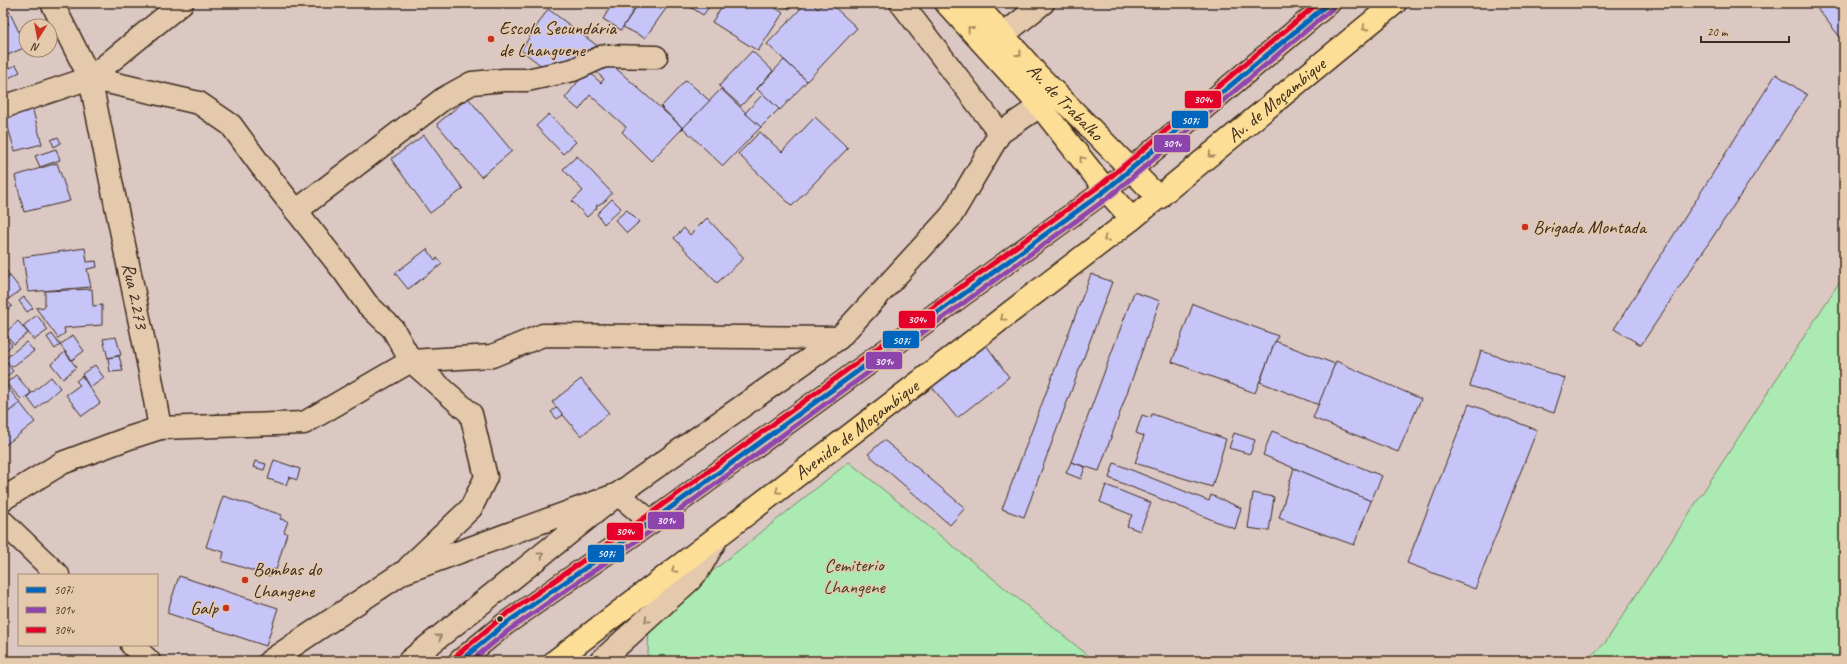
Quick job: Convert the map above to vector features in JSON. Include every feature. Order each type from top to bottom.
[{"type":"main road","points":[[946,3],[1040,106],[1106,190],[1132,219]]},
{"type":"main road","name":"Av. de Trabalho","points":[[976,3],[1038,75],[1159,198]]},
{"type":"main road","points":[[460,661],[505,624],[651,522],[1106,190],[1329,3]]},
{"type":"main road","name":"Av. de Moçambique","points":[[1159,198],[1395,3]]},
{"type":"main road","name":"Avenida de Moçambique","points":[[555,661],[1159,198]]},
{"type":"street","name":"Rua 2.273","points":[[52,3],[90,78],[160,428]]},
{"type":"street","points":[[3,108],[90,78],[182,3]]},
{"type":"street","points":[[900,3],[1000,133]]},
{"type":"street","points":[[1003,35],[1043,3]]},
{"type":"street","points":[[296,211],[443,99],[472,83],[504,80],[527,80],[573,70],[604,56],[656,56]]},
{"type":"street","points":[[90,78],[199,103],[232,125],[367,304],[393,329],[411,360],[471,414],[486,477],[471,508],[402,572],[270,661]]},
{"type":"street","points":[[409,661],[618,494],[839,338],[951,216],[1000,133],[1040,106]]},
{"type":"street","points":[[3,499],[62,463],[160,428],[304,423],[411,360],[492,356],[544,335],[839,338]]},
{"type":"street","points":[[618,494],[651,522]]},
{"type":"street","points":[[402,572],[618,494]]},
{"type":"street","points":[[3,522],[57,574]]},
{"type":"street","points":[[601,661],[698,572],[717,538]]},
{"type":"street","points":[[133,646],[149,661]]},
{"type":"green space","points":[[1844,275],[1844,661],[1585,661],[1605,643]]},
{"type":"green space","name":"Cemiterio Lhangene","points":[[849,462],[1095,661],[642,661],[648,655],[649,622]]},
{"type":"building","points":[[613,3],[638,3],[621,30],[603,19]]},
{"type":"building","points":[[639,3],[670,3],[645,38],[623,27]]},
{"type":"building","points":[[684,3],[712,3],[703,15]]},
{"type":"building","points":[[724,3],[768,3],[783,13],[758,51],[712,22]]},
{"type":"building","points":[[782,3],[794,3],[790,9]]},
{"type":"building","points":[[806,3],[812,3],[818,9],[823,3],[830,3],[857,28],[807,81],[767,44]]},
{"type":"building","points":[[1813,3],[1844,3],[1844,42]]},
{"type":"building","points":[[548,9],[599,47],[547,70],[521,50]]},
{"type":"building","points":[[9,11],[18,30],[18,50],[3,57],[3,27],[9,24],[3,14]]},
{"type":"building","points":[[752,51],[773,71],[741,106],[719,86]]},
{"type":"building","points":[[784,60],[807,81],[780,110],[757,89]]},
{"type":"building","points":[[604,63],[610,63],[683,128],[651,161],[622,132],[626,127],[590,95],[579,110],[565,98],[587,70],[601,83],[604,79],[596,72]]},
{"type":"building","points":[[16,65],[20,72],[3,81],[3,71]]},
{"type":"building","points":[[1776,74],[1807,95],[1641,345],[1614,329]]},
{"type":"building","points":[[686,80],[710,101],[683,128],[661,107]]},
{"type":"building","points":[[721,89],[761,127],[723,166],[683,128]]},
{"type":"building","points":[[763,94],[779,109],[761,127],[745,113]]},
{"type":"building","points":[[468,98],[512,151],[481,177],[437,124]]},
{"type":"building","points":[[30,100],[42,144],[15,151],[3,111]]},
{"type":"building","points":[[549,114],[576,142],[563,154],[536,126]]},
{"type":"building","points":[[815,117],[848,148],[792,206],[738,154],[760,132],[782,152]]},
{"type":"building","points":[[424,135],[463,189],[430,213],[391,159]]},
{"type":"building","points":[[58,137],[61,143],[54,147],[51,140]]},
{"type":"building","points":[[56,149],[60,160],[40,167],[35,156]]},
{"type":"building","points":[[577,156],[612,193],[605,201],[596,206],[597,208],[587,217],[572,201],[583,191],[563,169]]},
{"type":"building","points":[[57,163],[70,201],[24,212],[15,176]]},
{"type":"building","points":[[612,199],[621,208],[604,224],[597,214]]},
{"type":"building","points":[[627,210],[639,222],[627,233],[615,220]]},
{"type":"building","points":[[707,218],[744,258],[717,283],[674,238],[684,228],[690,235]]},
{"type":"building","points":[[85,248],[87,262],[96,261],[97,267],[87,269],[91,287],[28,292],[23,257]]},
{"type":"building","points":[[427,249],[435,260],[437,258],[442,264],[408,289],[395,273]]},
{"type":"building","points":[[3,266],[10,276],[3,281]]},
{"type":"building","points":[[1091,274],[1112,282],[1024,517],[1002,509]]},
{"type":"building","points":[[10,276],[21,290],[7,300],[3,295],[3,281]]},
{"type":"building","points":[[92,289],[93,306],[102,305],[102,325],[64,328],[65,333],[58,338],[36,308],[45,307],[45,291]]},
{"type":"building","points":[[1134,292],[1160,301],[1099,471],[1071,462]]},
{"type":"building","points":[[3,297],[12,306],[3,313]]},
{"type":"building","points":[[24,297],[33,308],[27,312],[19,301]]},
{"type":"building","points":[[1193,304],[1278,336],[1255,393],[1172,362]]},
{"type":"building","points":[[37,315],[48,330],[34,340],[23,326]]},
{"type":"building","points":[[18,321],[28,333],[14,344],[5,333]]},
{"type":"building","points":[[52,334],[60,345],[55,349],[47,337]]},
{"type":"building","points":[[3,335],[12,345],[3,353]]},
{"type":"building","points":[[73,335],[84,351],[72,360],[60,345]]},
{"type":"building","points":[[116,337],[121,355],[108,358],[103,339]]},
{"type":"building","points":[[1275,341],[1335,364],[1319,405],[1260,382]]},
{"type":"building","points":[[26,342],[34,351],[12,367],[5,359]]},
{"type":"building","points":[[984,342],[1009,377],[957,418],[931,386]]},
{"type":"building","points":[[1481,351],[1565,378],[1554,413],[1470,386]]},
{"type":"building","points":[[65,352],[76,367],[63,379],[51,364]]},
{"type":"building","points":[[119,356],[123,371],[110,372],[108,358]]},
{"type":"building","points":[[3,359],[13,371],[4,379],[3,378]]},
{"type":"building","points":[[1336,361],[1421,399],[1398,452],[1313,418]]},
{"type":"building","points":[[95,365],[104,378],[90,388],[82,374]]},
{"type":"building","points":[[16,375],[31,393],[22,400],[6,383]]},
{"type":"building","points":[[82,376],[100,403],[82,416],[66,395],[80,385],[76,381]]},
{"type":"building","points":[[51,377],[60,388],[36,409],[27,397]]},
{"type":"building","points":[[581,379],[609,413],[581,436],[552,402]]},
{"type":"building","points":[[5,384],[20,403],[3,416],[3,385]]},
{"type":"building","points":[[20,403],[35,422],[3,447],[3,416]]},
{"type":"building","points":[[1469,404],[1537,430],[1475,589],[1407,563]]},
{"type":"building","points":[[557,407],[563,415],[557,419],[551,412]]},
{"type":"building","points":[[1152,414],[1226,439],[1212,487],[1135,463],[1144,436],[1136,433],[1142,415],[1151,418]]},
{"type":"building","points":[[1272,431],[1382,476],[1371,501],[1263,455]]},
{"type":"building","points":[[1234,433],[1255,440],[1250,454],[1229,448]]},
{"type":"building","points":[[884,440],[965,508],[950,525],[868,454]]},
{"type":"building","points":[[274,460],[300,469],[297,480],[289,477],[286,485],[268,479]]},
{"type":"building","points":[[255,461],[266,464],[264,470],[253,467]]},
{"type":"building","points":[[1071,462],[1085,467],[1081,479],[1066,473]]},
{"type":"building","points":[[1114,463],[1209,501],[1211,495],[1241,508],[1235,529],[1109,478]]},
{"type":"building","points":[[1294,468],[1371,501],[1354,545],[1279,518]]},
{"type":"building","points":[[1106,485],[1151,503],[1140,531],[1127,526],[1132,515],[1100,502]]},
{"type":"building","points":[[1253,493],[1274,497],[1269,531],[1248,528]]},
{"type":"building","points":[[223,496],[282,515],[280,519],[288,521],[284,532],[287,533],[276,570],[273,569],[270,576],[222,561],[224,552],[206,547]]},
{"type":"building","points":[[179,576],[278,608],[266,646],[167,613]]},
{"type":"transit line","name":"304v","points":[[456,656],[501,618],[647,516],[1102,184],[1318,3]]},
{"type":"transit line","name":"507i","points":[[460,661],[505,624],[651,522],[1106,190],[1329,3]]},
{"type":"transit line","name":"301v","points":[[471,661],[509,630],[655,528],[1110,196],[1333,8]]},
{"type":"place","name":"Escola Secundária de Lhanguene","points":[[491,39]]},
{"type":"place","name":"Brigada Montada","points":[[1525,227]]},
{"type":"place","name":"Bombas do Lhangene","points":[[245,580]]},
{"type":"place","name":"Galp","points":[[226,608]]}]
